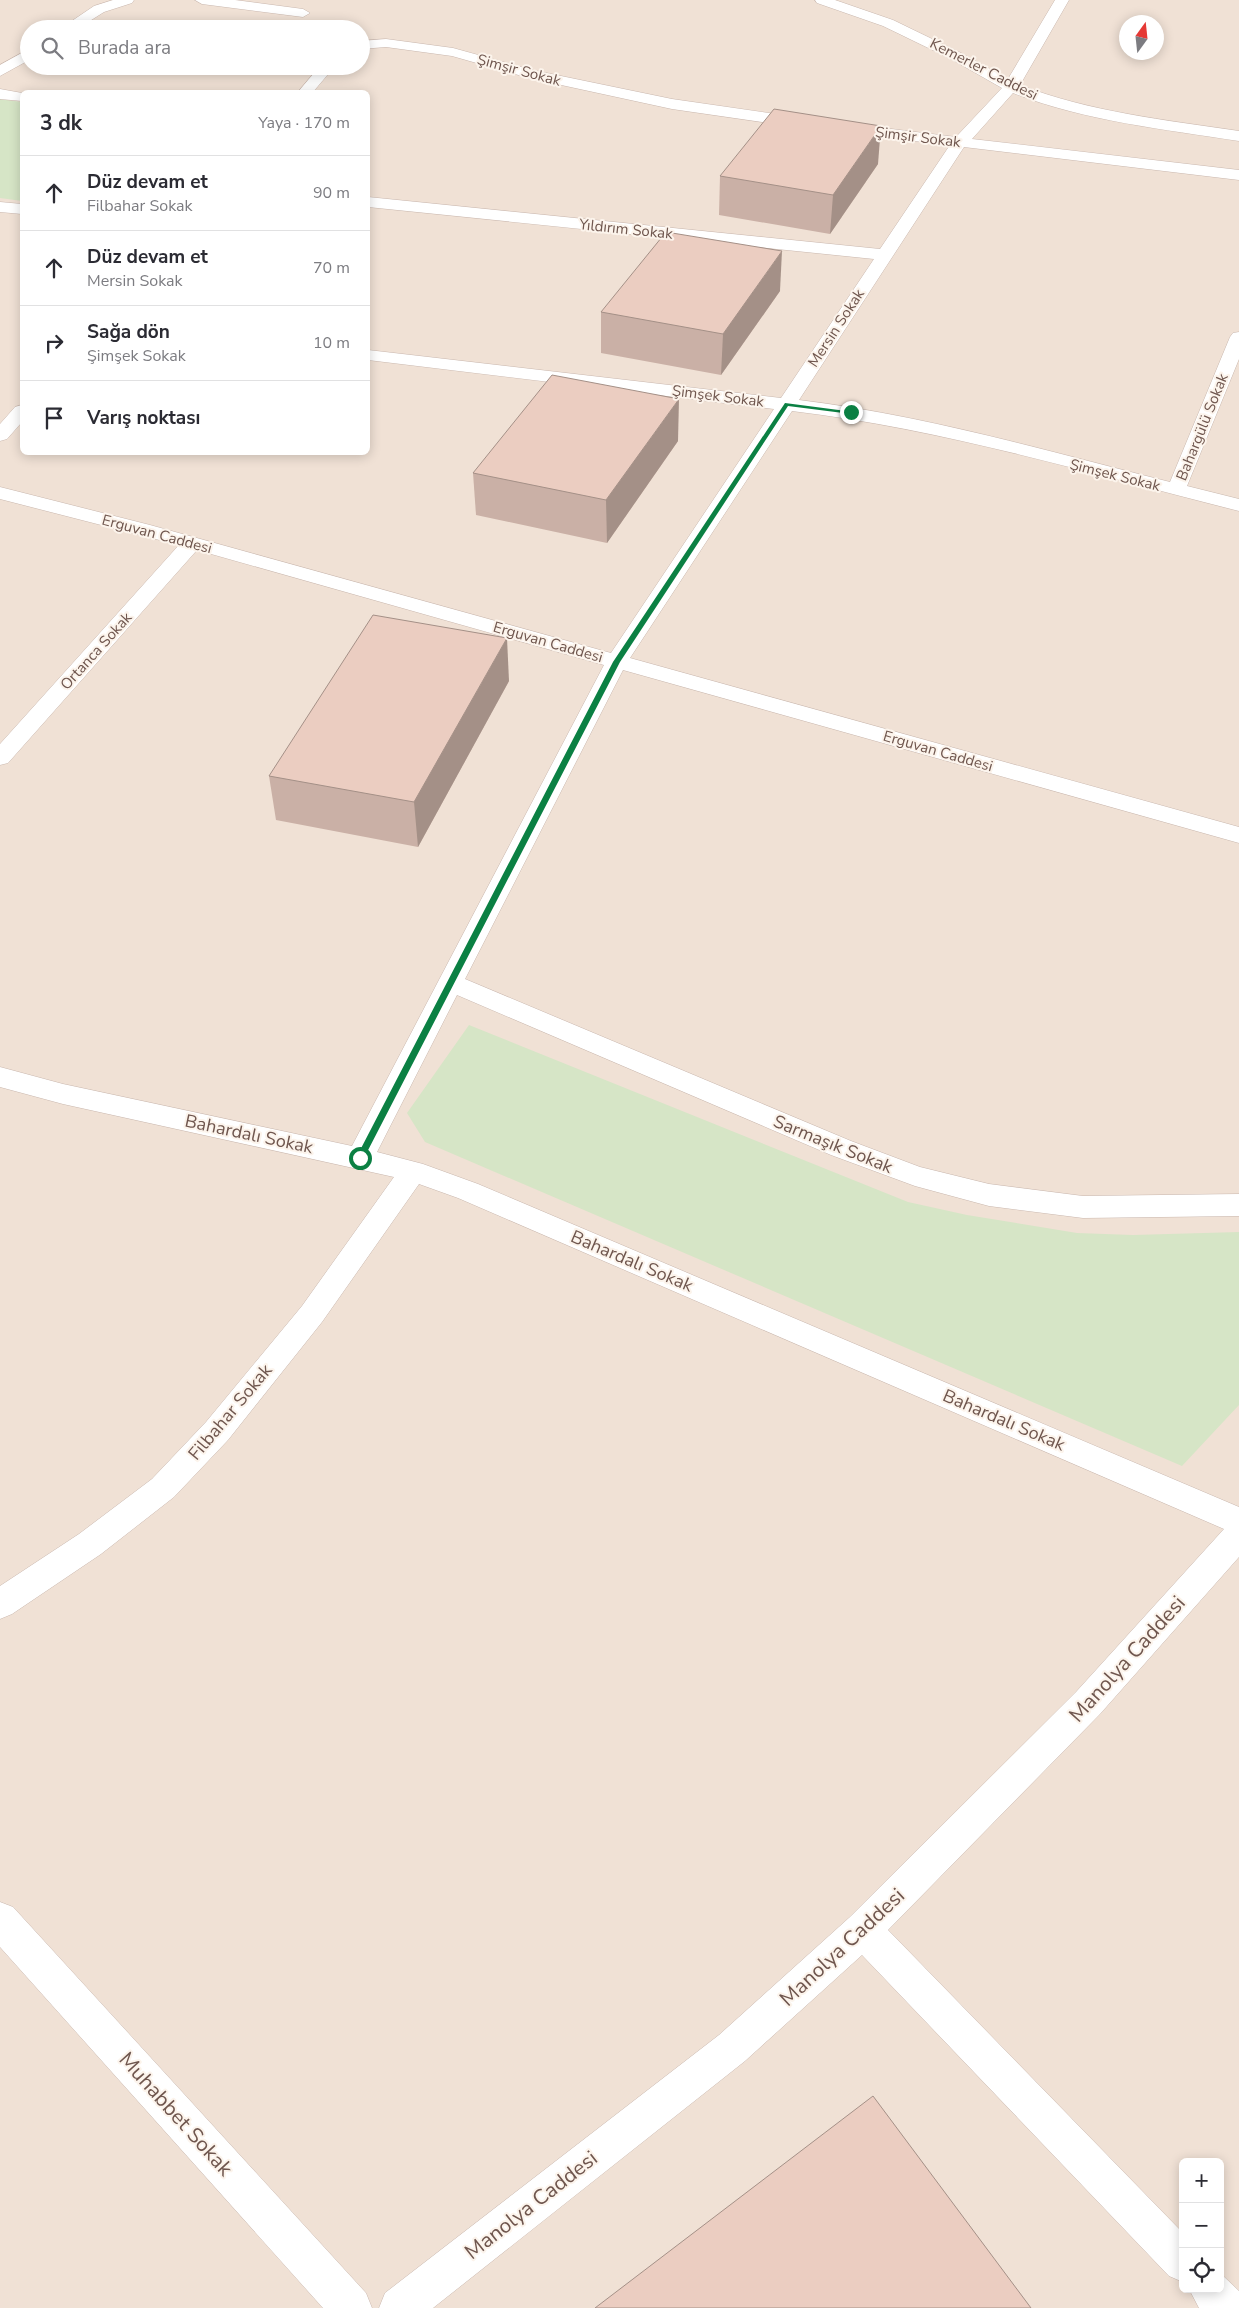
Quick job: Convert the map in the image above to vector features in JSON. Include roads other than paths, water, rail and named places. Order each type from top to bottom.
[{"type":"street","points":[[81,20],[99,9],[127,0]]},
{"type":"street","points":[[202,0],[303,13]]},
{"type":"street","name":"Kemerler Caddesi","points":[[822,0],[888,23],[921,38],[1011,87],[1047,101],[1083,110],[1239,136]]},
{"type":"street","name":"Mersin Sokak","points":[[616,662],[960,142],[1011,87],[1062,0]]},
{"type":"street","name":"Şimşir Sokak","points":[[370,44],[386,43],[453,52],[529,74],[662,102],[827,126],[1239,176]]},
{"type":"street","points":[[0,72],[20,59]]},
{"type":"street","points":[[307,90],[320,75]]},
{"type":"street","points":[[0,94],[20,97]]},
{"type":"street","name":"Yıldırım Sokak","points":[[370,202],[885,255]]},
{"type":"street","points":[[0,207],[20,209]]},
{"type":"street","name":"Bahargülü Sokak","points":[[1176,490],[1239,336]]},
{"type":"street","name":"Şimşek Sokak","points":[[370,355],[851,412],[919,425],[1239,505]]},
{"type":"street","points":[[0,435],[20,413]]},
{"type":"street","name":"Erguvan Caddesi","points":[[0,493],[192,543],[1239,835]]},
{"type":"street","name":"Ortanca Sokak","points":[[0,758],[192,543]]},
{"type":"street","points":[[360,1158],[616,662]]},
{"type":"street","name":"Sarmaşık Sokak","points":[[450,983],[841,1148],[915,1176],[989,1196],[1083,1207],[1239,1205]]},
{"type":"street","name":"Bahardalı Sokak","points":[[0,1077],[63,1094],[413,1171],[468,1191],[1239,1521]]},
{"type":"street","name":"Filbahar Sokak","points":[[0,1604],[90,1544],[163,1488],[210,1438],[312,1314],[413,1171]]},
{"type":"street","name":"Manolya Caddesi","points":[[400,2308],[732,2048],[863,1930],[1088,1703],[1239,1535]]},
{"type":"street","name":"Muhabbet Sokak","points":[[0,1920],[351,2308]]},
{"type":"street","points":[[863,1930],[1179,2258]]},
{"type":"street","points":[[1213,2293],[1227,2308]]}]
